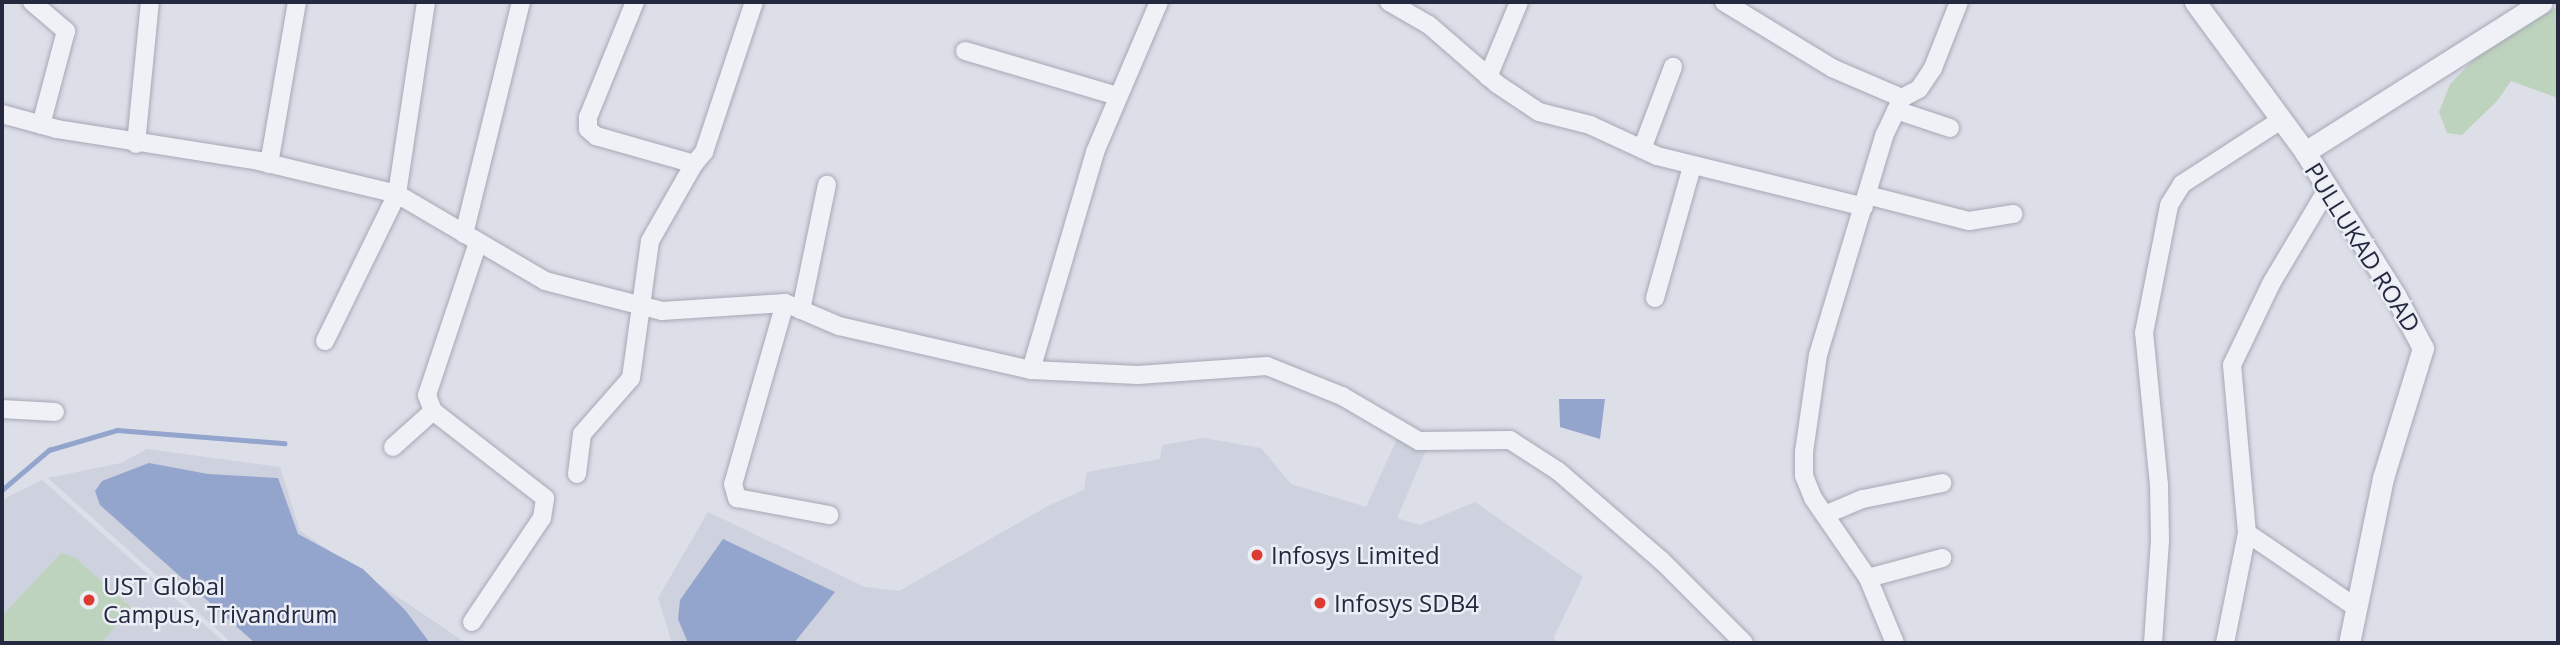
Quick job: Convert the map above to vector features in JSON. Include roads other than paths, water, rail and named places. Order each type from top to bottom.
[{"type":"street","points":[[32,2],[66,30],[41,125]]},
{"type":"street","points":[[136,144],[150,2]]},
{"type":"street","points":[[269,163],[297,2]]},
{"type":"street","points":[[325,341],[397,194],[426,2]]},
{"type":"street","points":[[472,622],[542,518],[545,498],[433,411],[427,395],[471,238],[521,2]]},
{"type":"street","points":[[635,2],[588,117],[588,129],[596,136],[694,164]]},
{"type":"street","points":[[577,474],[582,434],[631,378],[650,241],[694,164],[704,152],[754,2]]},
{"type":"street","points":[[1031,370],[1094,152],[1159,2]]},
{"type":"street","points":[[1389,2],[1429,25],[1488,76],[1539,112],[1590,125],[1642,149],[1692,166],[1969,220],[2013,214]]},
{"type":"street","points":[[1488,76],[1520,2]]},
{"type":"street","points":[[1724,2],[1832,68],[1951,128]]},
{"type":"street","points":[[1895,643],[1868,578],[1804,476],[1804,452],[1818,355],[1899,104],[1919,89],[1933,68],[1959,2]]},
{"type":"street","name":"PULLUKAD ROAD","points":[[2195,2],[2305,152],[2423,348],[2383,478],[2349,643]]},
{"type":"street","points":[[2305,152],[2542,2]]},
{"type":"street","points":[[965,51],[1116,96]]},
{"type":"street","points":[[1642,149],[1673,67]]},
{"type":"street","points":[[2,114],[41,125],[136,144],[269,163],[397,194],[545,281],[662,311],[793,306],[839,326],[1031,370],[1138,375],[1266,366],[1342,396],[1419,441],[1510,440],[1558,471],[1662,561],[1744,643]]},
{"type":"street","points":[[2152,643],[2159,496],[2144,333],[2169,205],[2182,184],[2281,120]]},
{"type":"street","points":[[1655,298],[1692,166]]},
{"type":"street","points":[[827,185],[793,306],[733,484],[737,498],[829,514]]},
{"type":"street","points":[[2225,643],[2247,533],[2232,365],[2272,282],[2328,188]]},
{"type":"street","points":[[2,409],[55,412]]},
{"type":"street","points":[[393,447],[433,411]]},
{"type":"street","points":[[1827,514],[1863,499],[1942,483]]},
{"type":"street","points":[[2247,533],[2357,608]]},
{"type":"street","points":[[1868,578],[1942,558]]},
{"type":"water","points":[[1559,399],[1605,399],[1600,439],[1560,427]]},
{"type":"water","points":[[149,463],[208,474],[278,478],[298,534],[363,569],[405,610],[430,643],[255,643],[100,505],[95,491],[102,481]]},
{"type":"water","points":[[723,539],[835,592],[794,643],[688,643],[678,619],[680,600]]},
{"type":"waterway","points":[[2,490],[49,450],[117,430],[284,443]]},
{"type":"place","name":"Infosys Limited","points":[[1257,555]]},
{"type":"place","name":"UST Global Campus, Trivandrum","points":[[89,600]]},
{"type":"place","name":"Infosys SDB4","points":[[1320,603]]}]
